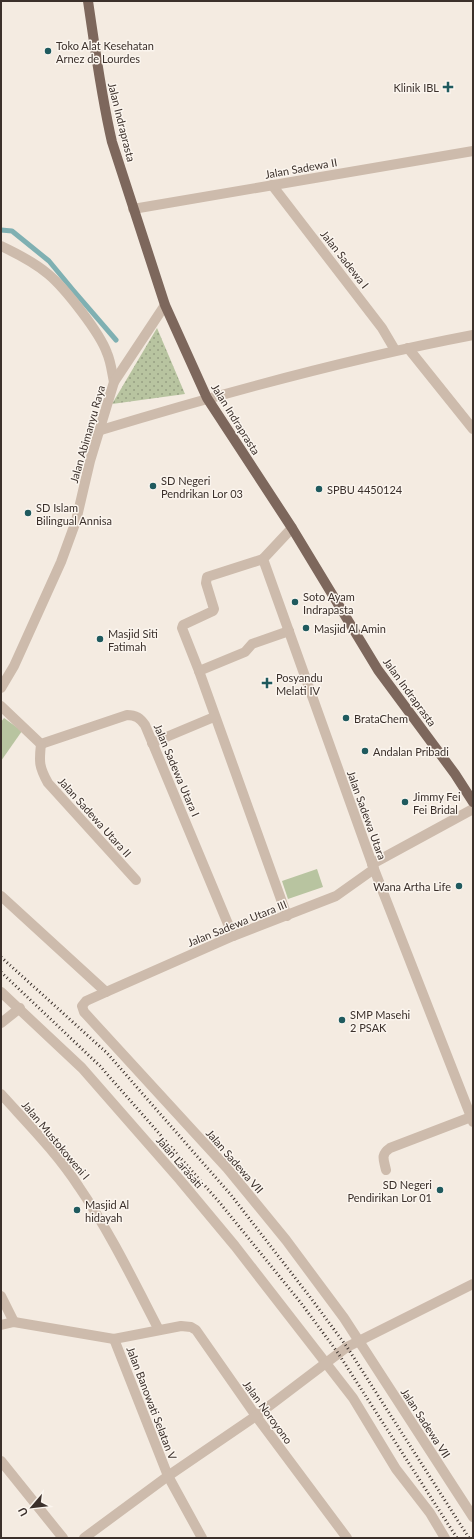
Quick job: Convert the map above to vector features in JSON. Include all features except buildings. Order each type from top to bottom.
[{"type":"main road","name":"Jalan Indraprasta","points":[[88,1],[105,115],[112,142],[165,305],[207,398],[292,528],[378,670],[455,774],[473,802]]},
{"type":"street","name":"Jalan Sadewa II","points":[[133,209],[473,151]]},
{"type":"street","name":"Jalan Sadewa I","points":[[272,185],[382,328],[395,350]]},
{"type":"street","points":[[1,246],[27,259],[49,274],[75,304],[100,338],[107,353],[114,382]]},
{"type":"street","name":"Jalan Abimanyu Raya","points":[[1,688],[14,666],[61,562],[76,521],[90,461],[101,430],[114,382],[165,305]]},
{"type":"street","points":[[101,430],[207,398],[395,350],[473,335]]},
{"type":"street","points":[[408,348],[473,429]]},
{"type":"street","points":[[286,916],[214,717],[199,671],[182,628],[183,625],[213,611],[214,609],[206,583],[207,577],[263,559],[292,528]]},
{"type":"street","name":"Jalan Sadewa Utara","points":[[263,559],[373,867],[472,1119],[390,1148],[383,1156],[386,1170]]},
{"type":"street","points":[[199,671],[245,652],[252,644],[288,631]]},
{"type":"street","points":[[1,706],[41,744]]},
{"type":"street","name":"Jalan Sadewa Utara I","points":[[41,744],[127,715],[135,715],[141,719],[145,725],[233,936]]},
{"type":"street","points":[[152,743],[214,717]]},
{"type":"street","name":"Jalan Sadewa Utara II","points":[[41,744],[39,761],[41,771],[48,783],[136,880]]},
{"type":"street","name":"Jalan Sadewa Utara III","points":[[82,1006],[86,1001],[233,936],[336,896],[373,867],[473,810]]},
{"type":"street","points":[[1,896],[106,992]]},
{"type":"street","name":"Jalan Larasati","points":[[1,992],[20,1008],[82,1068],[180,1180],[235,1246],[353,1398],[396,1469],[430,1513],[446,1538]]},
{"type":"street","name":"Jalan Sadewa VII","points":[[82,1006],[84,1012],[226,1168],[286,1240],[344,1318],[354,1343],[473,1517]]},
{"type":"street","points":[[1,1023],[20,1008]]},
{"type":"street","name":"Jalan Mustokoweni I","points":[[1,1094],[54,1154],[79,1186],[107,1232],[158,1330]]},
{"type":"street","points":[[354,1343],[473,1284]]},
{"type":"street","points":[[1,1296],[14,1322]]},
{"type":"street","points":[[1,1325],[14,1322],[114,1339]]},
{"type":"street","name":"Jalan Noroyono","points":[[114,1339],[181,1326],[191,1327],[196,1330],[256,1416],[347,1538]]},
{"type":"street","name":"Jalan Banowati Selatan V","points":[[114,1339],[168,1476],[202,1538]]},
{"type":"street","name":"Jalan Banowati Selatan V","points":[[87,1537],[168,1476],[256,1416],[325,1363],[354,1343]]},
{"type":"street","points":[[1,1460],[62,1538]]},
{"type":"green space","points":[[157,328],[185,394],[112,404]]},
{"type":"green space","points":[[4,718],[22,731],[1,761],[1,722]]},
{"type":"green space","points":[[317,869],[323,887],[288,899],[282,881]]},
{"type":"waterway","points":[[1,230],[12,231],[49,261],[116,340]]},
{"type":"railway","points":[[1,957],[107,1053],[231,1195],[347,1347],[469,1538]]},
{"type":"railway","points":[[1,972],[100,1066],[220,1203],[301,1303],[338,1353],[457,1538]]},
{"type":"place","name":"Toko Alat Kesehatan Arnez de Lourdes","points":[[48,51]]},
{"type":"place","name":"Klinik IBL","points":[[448,87]]},
{"type":"place","name":"SD Negeri Pendrikan Lor 03","points":[[153,486]]},
{"type":"place","name":"SPBU 4450124","points":[[319,489]]},
{"type":"place","name":"SD Islam Bilingual Annisa","points":[[28,513]]},
{"type":"place","name":"Soto Ayam Indrapasta","points":[[295,602]]},
{"type":"place","name":"Masjid Al Amin","points":[[306,628]]},
{"type":"place","name":"Masjid Siti Fatimah","points":[[100,639]]},
{"type":"place","name":"Posyandu Melati IV","points":[[267,683]]},
{"type":"place","name":"BrataChem","points":[[346,718]]},
{"type":"place","name":"Andalan Pribadi","points":[[365,751]]},
{"type":"place","name":"Jimmy Fei Fei Bridal","points":[[405,802]]},
{"type":"place","name":"Wana Artha Life","points":[[459,886]]},
{"type":"place","name":"SMP Masehi 2 PSAK","points":[[342,1020]]},
{"type":"place","name":"SD Negeri Pendirikan Lor 01","points":[[440,1190]]},
{"type":"place","name":"Masjid Al hidayah","points":[[77,1210]]}]
